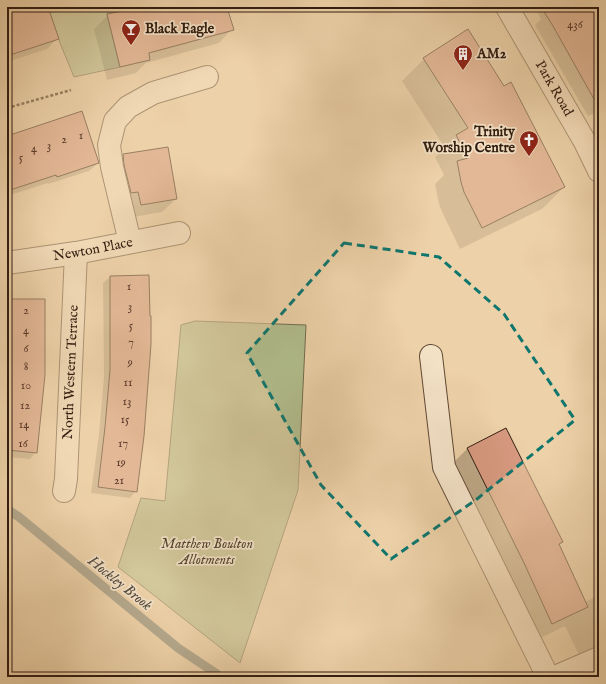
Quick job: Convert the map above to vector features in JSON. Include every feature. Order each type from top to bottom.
[{"type":"street","name":"Park Road","points":[[507,7],[592,140],[599,171]]},
{"type":"street","points":[[130,242],[112,168],[109,145],[115,121],[128,107],[153,93],[207,77]]},
{"type":"street","name":"Newton Place","points":[[7,263],[76,253],[178,233]]},
{"type":"street","name":"North Western Terrace","points":[[64,491],[67,472],[76,253]]},
{"type":"street","points":[[431,356],[444,466],[548,677]]},
{"type":"street","points":[[555,677],[599,658]]},
{"type":"path","points":[[7,108],[71,90]]},
{"type":"highlighted area","points":[[344,243],[439,257],[504,314],[575,420],[477,499],[391,559],[321,485],[247,353]]},
{"type":"green space","points":[[48,7],[121,7],[122,11],[107,15],[120,67],[74,77],[60,43]]},
{"type":"green space","name":"Matthew Boulton Allotments","points":[[195,321],[306,325],[298,490],[240,663],[118,567],[141,498],[165,501],[181,325]]},
{"type":"building","points":[[7,7],[48,7],[59,39],[7,56]]},
{"type":"building","points":[[121,7],[227,7],[234,30],[149,53],[150,60],[120,67],[107,14],[122,11]]},
{"type":"building","points":[[541,7],[599,7],[599,108],[553,26]]},
{"type":"building","name":"Trinity Worship Centre","points":[[468,29],[504,86],[511,82],[565,187],[482,228],[464,192],[457,161],[468,158],[456,135],[468,128],[423,58]]},
{"type":"building","points":[[82,111],[99,163],[7,191],[7,136]]},
{"type":"building","points":[[168,147],[177,199],[141,205],[138,192],[131,193],[124,165],[123,154]]},
{"type":"building","points":[[149,275],[151,344],[144,436],[137,492],[98,487],[110,370],[110,276]]},
{"type":"building","points":[[7,299],[45,299],[45,375],[37,453],[7,450]]},
{"type":"building","points":[[506,428],[563,542],[559,544],[588,607],[552,624],[524,563],[467,448]]},
{"type":"waterway","name":"Hockley Brook","points":[[7,509],[19,517],[178,648],[217,674]]},
{"type":"place","name":"Black Eagle","points":[[131,46]]},
{"type":"place","name":"AM2","points":[[463,71]]},
{"type":"place","name":"Trinity Worship Centre","points":[[529,157]]}]
